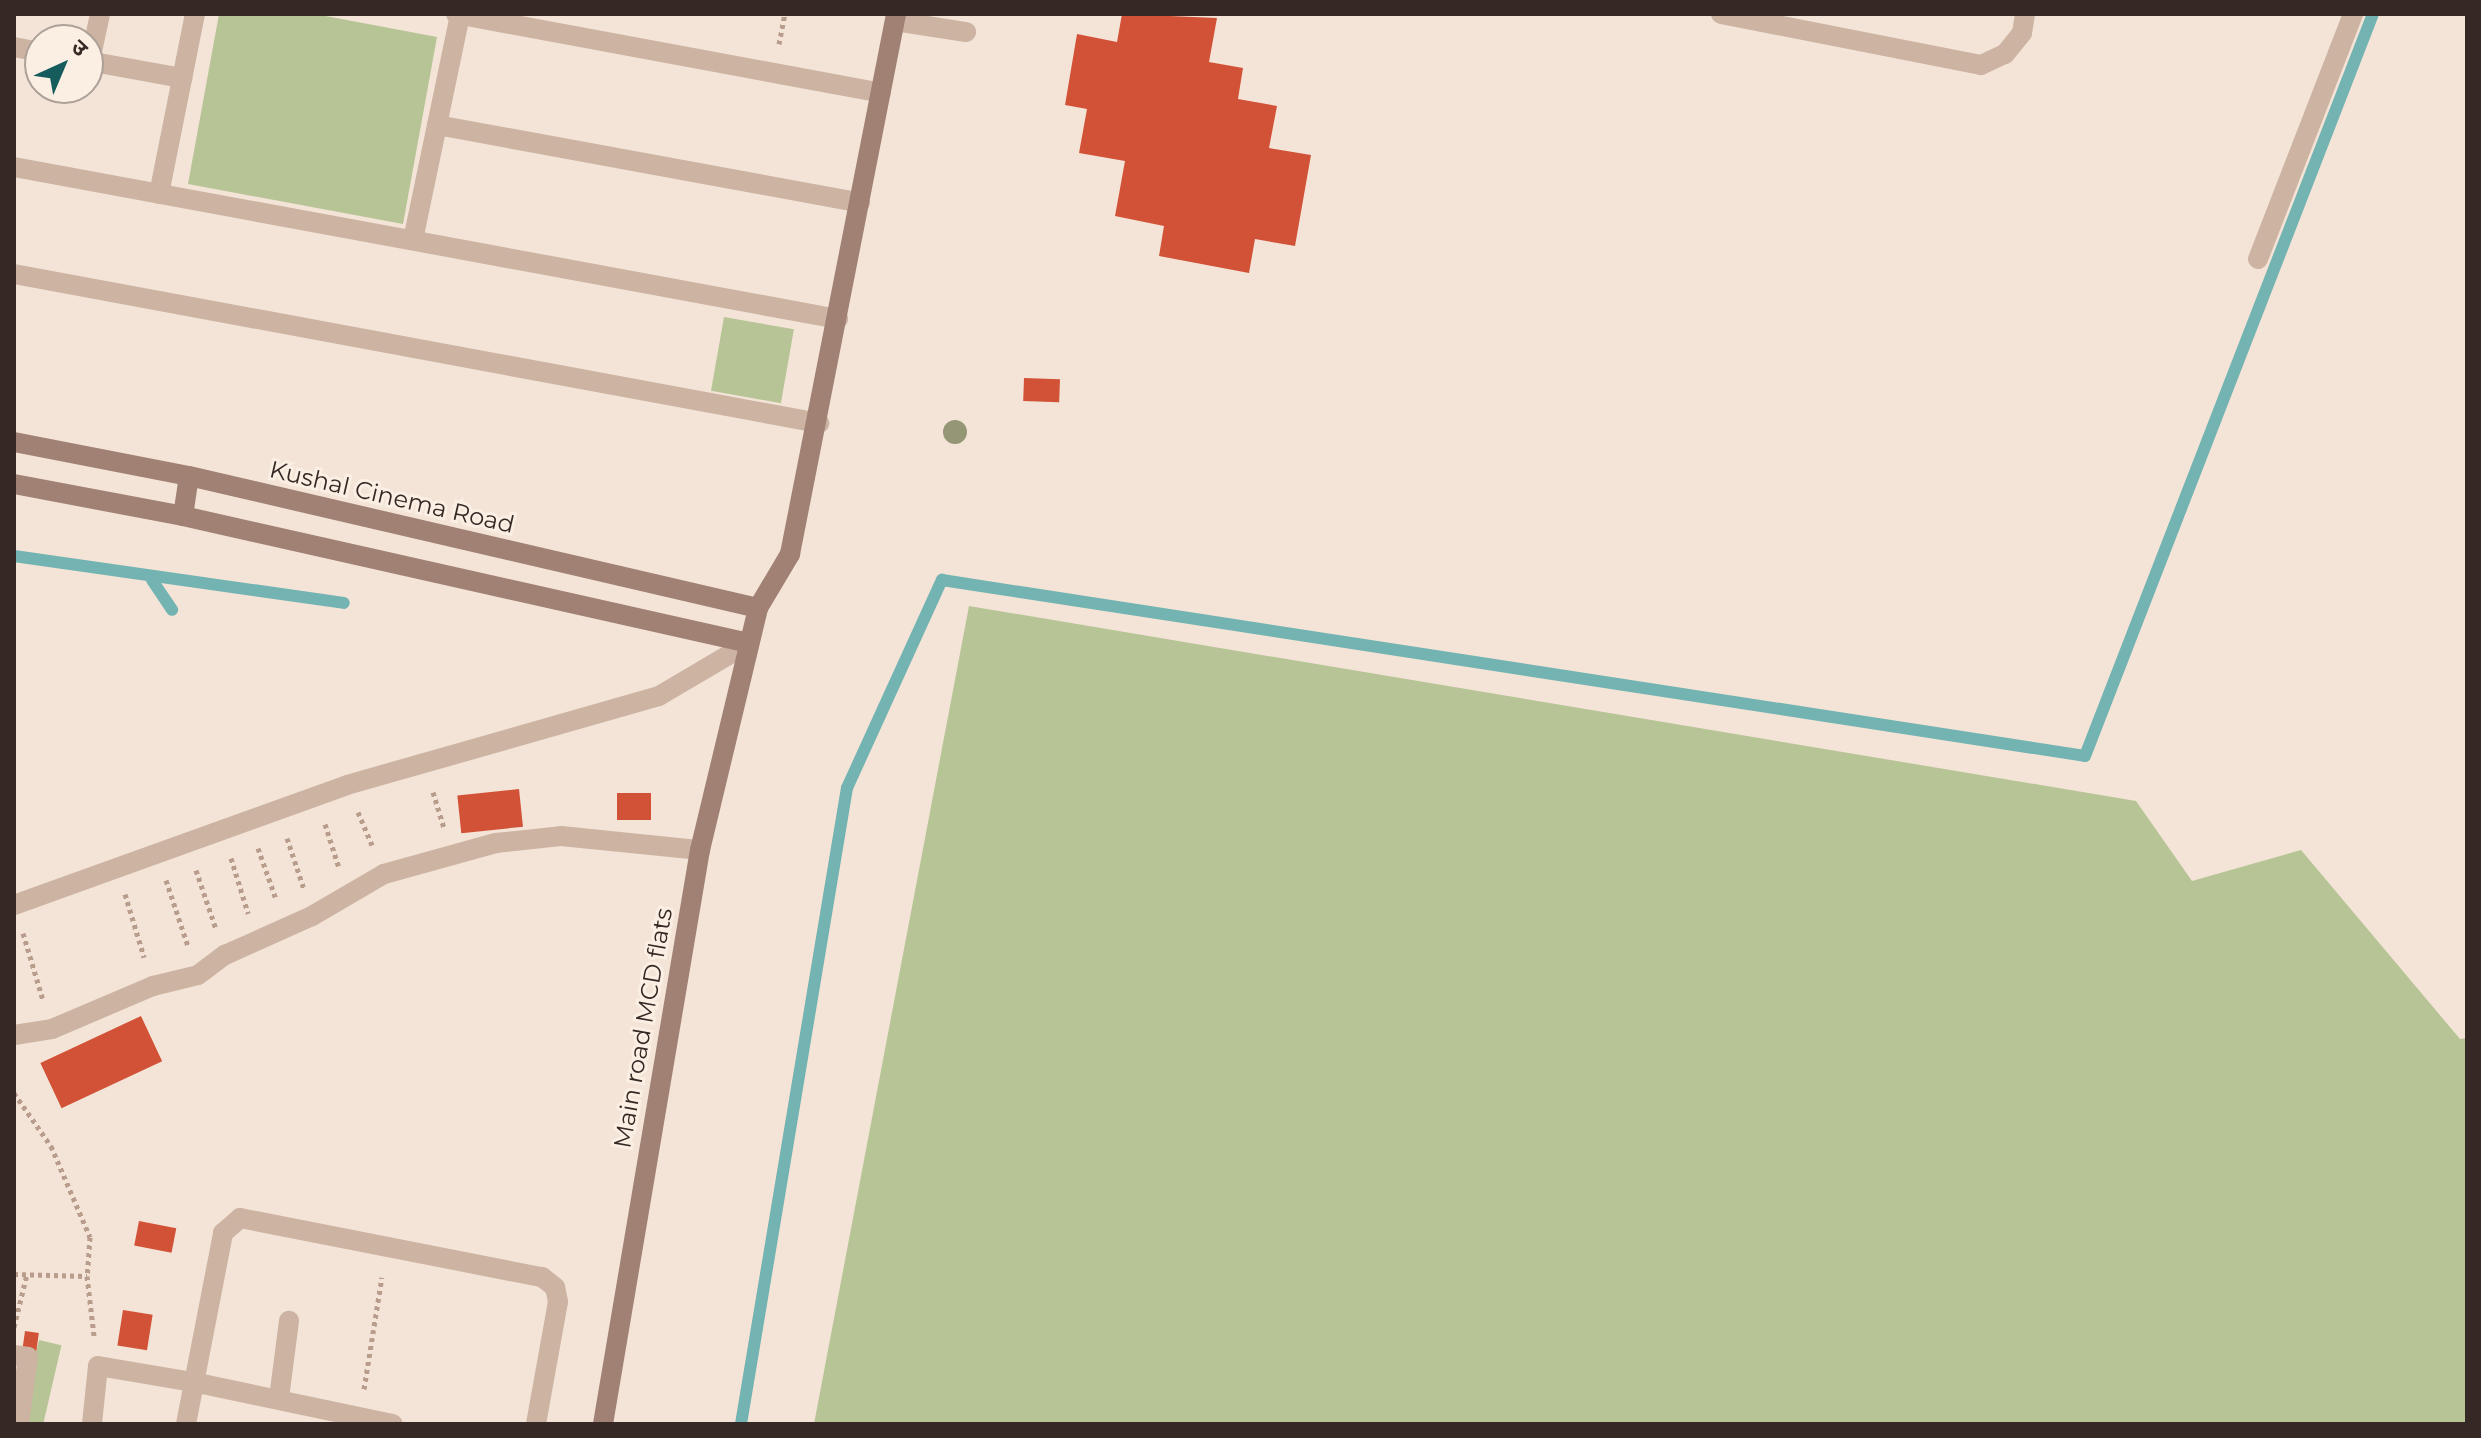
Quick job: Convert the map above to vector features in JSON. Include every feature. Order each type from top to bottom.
[{"type":"street","points":[[159,194],[195,14]]},
{"type":"street","points":[[413,240],[458,14],[881,93]]},
{"type":"street","points":[[1721,14],[1981,65],[2005,54],[2022,33],[2025,14]]},
{"type":"street","points":[[2258,259],[2353,14]]},
{"type":"street","points":[[896,17],[966,32]]},
{"type":"street","name":"Main road MCD flats","points":[[603,1424],[700,850],[758,608],[790,554],[819,423],[896,17]]},
{"type":"street","points":[[104,64],[182,78]]},
{"type":"street","points":[[437,125],[860,203]]},
{"type":"street","points":[[14,167],[838,319]]},
{"type":"street","points":[[14,274],[819,423]]},
{"type":"street","name":"Kushal Cinema Road","points":[[14,442],[189,476],[758,608]]},
{"type":"street","points":[[183,516],[189,476]]},
{"type":"street","points":[[14,484],[183,516],[749,643]]},
{"type":"street","points":[[14,905],[116,866],[424,760],[555,729],[659,696],[749,643]]},
{"type":"street","points":[[14,1035],[52,1029],[153,986],[198,975],[225,955],[287,929],[384,874],[496,843],[561,836],[700,850]]},
{"type":"street","points":[[186,1424],[229,1223],[240,1218],[542,1277],[555,1287],[558,1302],[536,1424]]},
{"type":"street","points":[[279,1398],[289,1321]]},
{"type":"street","points":[[14,1355],[28,1357],[19,1424]]},
{"type":"street","points":[[92,1424],[98,1366],[279,1398],[393,1424]]},
{"type":"path","points":[[424,760],[454,855]]},
{"type":"path","points":[[347,785],[384,874]]},
{"type":"path","points":[[316,797],[346,893]]},
{"type":"path","points":[[278,810],[312,916]]},
{"type":"path","points":[[249,820],[287,929]]},
{"type":"path","points":[[223,830],[257,940]]},
{"type":"path","points":[[186,843],[225,955]]},
{"type":"path","points":[[156,853],[198,975]]},
{"type":"path","points":[[116,866],[153,986]]},
{"type":"path","points":[[14,905],[52,1029]]},
{"type":"path","points":[[14,1093],[51,1146],[90,1237],[87,1276],[98,1366]]},
{"type":"path","points":[[360,1417],[386,1248]]},
{"type":"path","points":[[14,1274],[87,1276]]},
{"type":"path","points":[[14,1327],[27,1274]]},
{"type":"green space","points":[[219,14],[315,14],[437,37],[403,224],[188,184]]},
{"type":"green space","points":[[724,317],[794,329],[781,403],[711,391]]},
{"type":"green space","points":[[969,606],[2136,801],[2192,881],[2301,850],[2460,1039],[2467,1038],[2467,1424],[814,1424]]},
{"type":"green space","points":[[39,1340],[61,1345],[43,1424],[20,1423]]},
{"type":"building","points":[[1122,14],[1217,18],[1209,62],[1243,68],[1238,99],[1277,106],[1269,148],[1311,155],[1295,246],[1255,239],[1249,273],[1159,256],[1164,226],[1115,216],[1125,161],[1079,153],[1087,109],[1065,105],[1077,34],[1117,42]]},
{"type":"building","points":[[1024,378],[1060,379],[1059,402],[1023,401]]},
{"type":"building","points":[[519,789],[523,827],[461,833],[457,795]]},
{"type":"building","points":[[617,793],[651,793],[651,820],[617,820]]},
{"type":"building","points":[[141,1016],[162,1061],[62,1108],[40,1063]]},
{"type":"building","points":[[139,1221],[176,1228],[172,1253],[134,1246]]},
{"type":"building","points":[[123,1310],[153,1315],[147,1350],[117,1346]]},
{"type":"building","points":[[25,1331],[39,1333],[36,1355],[22,1353]]},
{"type":"waterway","points":[[741,1424],[847,788],[942,580],[2085,756],[2373,14]]},
{"type":"waterway","points":[[14,556],[344,603]]},
{"type":"waterway","points":[[152,580],[172,610]]}]
